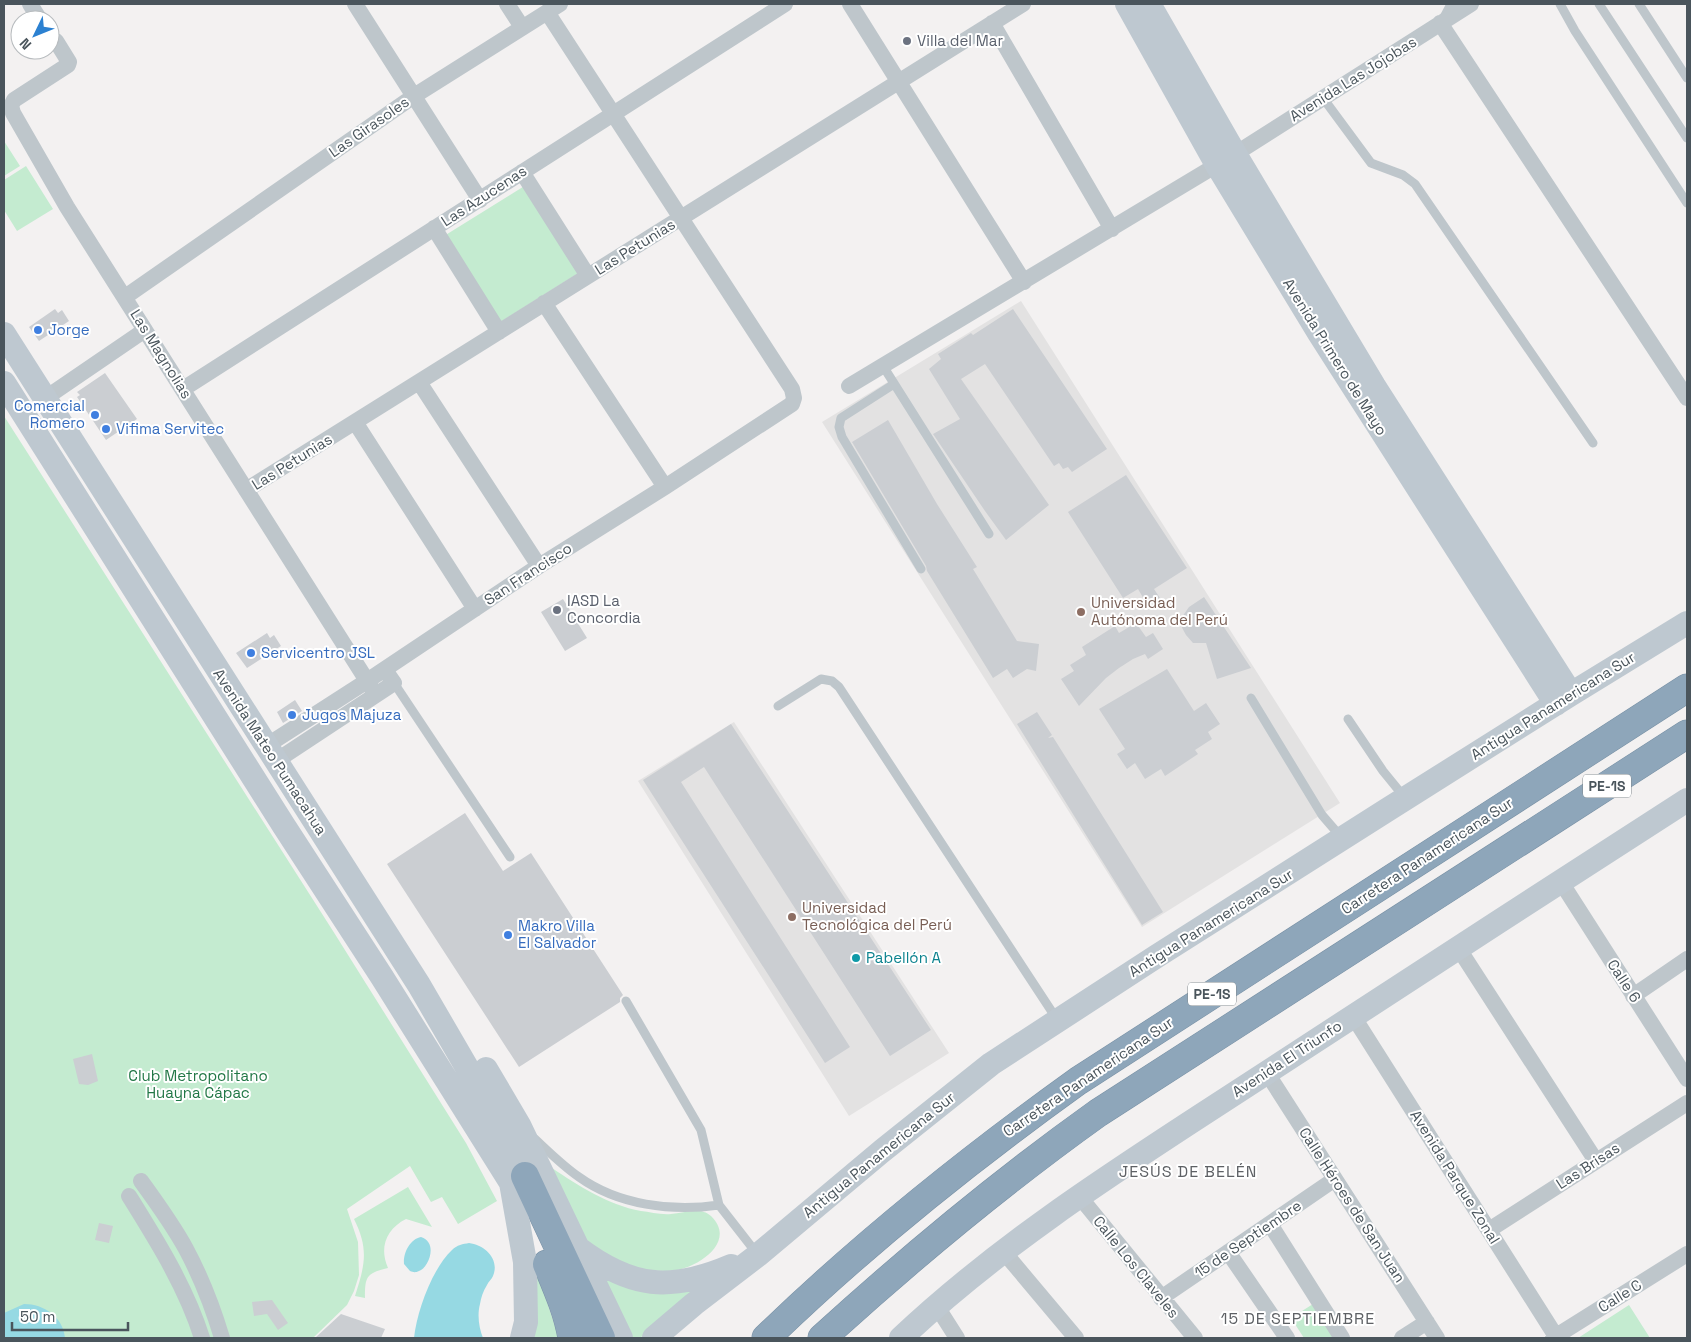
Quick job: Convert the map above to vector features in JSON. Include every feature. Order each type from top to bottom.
[{"type":"highway","name":"Carretera Panamericana Sur","points":[[766,1338],[832,1276],[908,1211],[1002,1135],[1078,1081],[1687,688]]},
{"type":"highway","name":"PE-1S","points":[[822,1338],[963,1215],[1031,1161],[1098,1113],[1687,734]]},
{"type":"highway","points":[[518,1180],[567,1288],[601,1338]]},
{"type":"highway","points":[[567,1288],[572,1338]]},
{"type":"main road","name":"Avenida Primero de Mayo","points":[[1127,4],[1226,160]]},
{"type":"main road","name":"Avenida Primero de Mayo","points":[[1149,4],[1226,160],[1319,333],[1563,699]]},
{"type":"main road","name":"Avenida Mateo Pumacahua","points":[[4,334],[419,985],[488,1102],[518,1180]]},
{"type":"main road","name":"Avenida Mateo Pumacahua","points":[[4,383],[284,826],[398,1002],[518,1180]]},
{"type":"main road","name":"Antigua Panamericana Sur","points":[[654,1338],[991,1064],[1156,956],[1687,623]]},
{"type":"main road","name":"Avenida El Triunfo","points":[[901,1338],[936,1305],[1003,1251],[1079,1196],[1687,800]]},
{"type":"main road","points":[[336,855],[375,894],[500,1091],[520,1125],[621,1338]]},
{"type":"main road","points":[[518,1180],[525,1262],[526,1322],[522,1338]]},
{"type":"main road","points":[[577,1247],[611,1270],[630,1278],[656,1283],[685,1281],[712,1274],[758,1255]]},
{"type":"main road","name":"Antigua Panamericana Sur","points":[[676,1338],[713,1304],[758,1255]]},
{"type":"street","points":[[355,4],[480,200]]},
{"type":"street","points":[[507,4],[522,27]]},
{"type":"street","name":"Las Azucenas","points":[[183,389],[786,4]]},
{"type":"street","points":[[850,4],[1024,282]]},
{"type":"street","name":"Las Petunias","points":[[246,490],[1023,4]]},
{"type":"street","name":"Avenida Las Jojobas","points":[[849,386],[1226,160],[1471,4]]},
{"type":"street","points":[[553,8],[613,114],[680,219]]},
{"type":"street","name":"Las Girasoles","points":[[125,297],[414,96],[553,8]]},
{"type":"street","points":[[992,23],[1112,228]]},
{"type":"street","points":[[1440,23],[1687,398]]},
{"type":"street","name":"Las Magnolias","points":[[60,48],[69,62],[68,65],[14,100],[11,106],[13,113],[67,207],[372,688]]},
{"type":"street","points":[[522,172],[588,276]]},
{"type":"street","name":"San Francisco","points":[[271,754],[390,676],[475,609],[539,566],[792,404],[794,398],[792,389],[680,219]]},
{"type":"street","points":[[434,228],[499,332]]},
{"type":"street","points":[[544,303],[665,487]]},
{"type":"street","points":[[44,399],[145,330]]},
{"type":"street","points":[[419,382],[539,566]]},
{"type":"street","points":[[355,422],[475,609]]},
{"type":"street","name":"Calle 6","points":[[1560,882],[1687,1080]]},
{"type":"street","points":[[1458,949],[1596,1161]]},
{"type":"street","points":[[1633,996],[1687,959]]},
{"type":"street","name":"Avenida Parque Zonal","points":[[1353,1016],[1556,1338]]},
{"type":"street","name":"Calle Héroes de San Juan","points":[[1267,1073],[1437,1338]]},
{"type":"street","name":"Las Brisas","points":[[1489,1230],[1687,1103]]},
{"type":"street","name":"15 de Septiembre","points":[[1161,1298],[1335,1179]]},
{"type":"street","points":[[141,1181],[160,1206],[186,1249],[216,1319],[222,1338]]},
{"type":"street","points":[[129,1196],[167,1257],[198,1323],[202,1338]]},
{"type":"street","name":"Calle Los Claveles","points":[[1079,1196],[1194,1338]]},
{"type":"street","points":[[1270,1224],[1342,1338]]},
{"type":"street","points":[[1003,1251],[1076,1338]]},
{"type":"street","points":[[1228,1252],[1287,1338]]},
{"type":"street","name":"Calle C","points":[[1556,1338],[1687,1254]]},
{"type":"street","points":[[936,1305],[957,1338]]},
{"type":"street","points":[[1402,1338],[1427,1322]]},
{"type":"lane","points":[[1440,23],[1451,4]]},
{"type":"lane","points":[[1558,4],[1687,203]]},
{"type":"lane","points":[[1599,4],[1687,138]]},
{"type":"lane","points":[[1639,4],[1687,78]]},
{"type":"lane","points":[[1323,98],[1371,163],[1403,175],[1415,184],[1593,443]]},
{"type":"lane","points":[[883,366],[989,534]]},
{"type":"lane","points":[[894,384],[842,418],[839,427],[842,437],[921,569]]},
{"type":"lane","points":[[390,676],[510,858]]},
{"type":"lane","points":[[778,706],[821,679],[832,681],[840,687],[1058,1021]]},
{"type":"lane","points":[[1250,698],[1322,815],[1343,840]]},
{"type":"lane","points":[[1348,719],[1383,771],[1406,799]]},
{"type":"lane","points":[[626,1001],[701,1130],[719,1205],[758,1255]]},
{"type":"lane","points":[[520,1125],[580,1178],[605,1192],[632,1202],[654,1206],[688,1208],[719,1205]]},
{"type":"shaded area","name":"Universidad Autónoma del Perú","points":[[1021,301],[1340,803],[1142,927],[822,422]]},
{"type":"shaded area","name":"Universidad Tecnológica del Perú","points":[[734,722],[949,1053],[849,1116],[638,781]]},
{"type":"green space","points":[[4,141],[20,166],[4,176]]},
{"type":"green space","points":[[26,166],[53,209],[17,231],[4,210],[4,180]]},
{"type":"green space","points":[[526,185],[580,272],[499,323],[444,236]]},
{"type":"green space","name":"Club Metropolitano Huayna Cápac","points":[[4,416],[333,931],[466,1143],[497,1201],[458,1224],[442,1197],[431,1202],[410,1166],[347,1209],[358,1242],[359,1275],[347,1305],[313,1338],[4,1338]]},
{"type":"green space","points":[[552,1168],[605,1200],[629,1208],[663,1214],[692,1211],[707,1213],[718,1226],[720,1236],[710,1254],[700,1261],[679,1270],[652,1270],[619,1262],[597,1251],[579,1230]]},
{"type":"green space","points":[[408,1187],[432,1227],[406,1219],[393,1228],[384,1246],[385,1261],[388,1268],[375,1272],[368,1277],[365,1298],[355,1296],[363,1266],[364,1248],[354,1219]]},
{"type":"green space","points":[[535,1266],[559,1338],[531,1338]]},
{"type":"green space","points":[[599,1275],[625,1287],[649,1292],[674,1292],[701,1287],[640,1338],[631,1338]]},
{"type":"green space","points":[[1313,1304],[1334,1338],[1304,1338],[1291,1318]]},
{"type":"green space","points":[[1629,1305],[1650,1338],[1578,1338]]},
{"type":"water","points":[[421,1237],[430,1244],[430,1255],[422,1269],[418,1272],[413,1272],[404,1264],[405,1255],[408,1247],[417,1238]]},
{"type":"water","points":[[469,1243],[475,1244],[490,1254],[495,1270],[483,1292],[479,1308],[480,1330],[483,1338],[414,1338],[422,1303],[438,1268],[454,1248]]},
{"type":"water","points":[[24,1304],[39,1306],[51,1313],[61,1324],[65,1338],[4,1338],[4,1313]]},
{"type":"building","points":[[55,309],[58,313],[62,310],[69,321],[39,341],[29,327]]},
{"type":"building","points":[[1013,309],[1107,449],[1072,472],[1068,467],[1063,469],[1059,463],[1054,466],[985,364],[961,379],[1049,505],[1006,540],[933,434],[960,419],[929,369],[941,359],[938,354],[971,333],[973,335]]},
{"type":"building","points":[[105,373],[137,419],[106,440],[77,397],[80,395],[77,392]]},
{"type":"building","points":[[888,420],[937,504],[977,567],[973,569],[1017,641],[1039,644],[1036,671],[1027,669],[1013,678],[1007,669],[993,678],[927,571],[926,566],[852,442]]},
{"type":"building","points":[[1126,475],[1187,568],[1154,589],[1160,598],[1148,606],[1138,589],[1123,598],[1068,512]]},
{"type":"building","points":[[1204,597],[1251,668],[1217,679],[1206,643],[1193,643],[1186,635],[1180,624],[1182,617],[1189,607]]},
{"type":"building","points":[[563,599],[587,638],[565,651],[541,612]]},
{"type":"building","points":[[1136,623],[1146,637],[1153,633],[1163,649],[1148,659],[1145,654],[1119,668],[1106,678],[1079,706],[1061,679],[1074,671],[1070,665],[1086,655],[1082,647],[1115,626],[1119,633]]},
{"type":"building","points":[[267,633],[270,638],[274,635],[281,646],[247,668],[236,653]]},
{"type":"building","points":[[1167,669],[1194,711],[1206,703],[1220,724],[1208,732],[1212,739],[1195,750],[1198,754],[1165,776],[1161,769],[1145,779],[1135,763],[1127,769],[1117,754],[1125,749],[1099,709]]},
{"type":"building","points":[[295,700],[302,711],[283,723],[277,712]]},
{"type":"building","points":[[1037,712],[1052,735],[1048,738],[1053,737],[1163,912],[1142,925],[1017,724]]},
{"type":"building","name":"Universidad Tecnológica del Perú","points":[[731,724],[931,1030],[890,1056],[704,767],[681,782],[850,1047],[825,1063],[643,780]]},
{"type":"building","name":"Makro Villa El Salvador","points":[[465,813],[503,871],[531,853],[623,995],[620,998],[620,1002],[519,1067],[387,864]]},
{"type":"building","points":[[92,1054],[98,1081],[88,1085],[79,1084],[73,1059]]},
{"type":"building","points":[[99,1223],[113,1226],[109,1243],[95,1240]]},
{"type":"building","points":[[272,1300],[288,1323],[278,1330],[267,1314],[254,1316],[252,1302]]},
{"type":"building","points":[[341,1314],[385,1329],[381,1338],[315,1338]]},
{"type":"place","name":"Villa del Mar","points":[[907,41]]},
{"type":"place","name":"Jorge","points":[[38,330]]},
{"type":"place","name":"Comercial Romero","points":[[95,415]]},
{"type":"place","name":"Vifima Servitec","points":[[106,429]]},
{"type":"place","name":"IASD La Concordia","points":[[557,610]]},
{"type":"place","name":"Universidad Autónoma del Perú","points":[[1081,612]]},
{"type":"place","name":"Servicentro JSL","points":[[251,653]]},
{"type":"place","name":"Jugos Majuza","points":[[292,715]]},
{"type":"place","name":"Universidad Tecnológica del Perú","points":[[792,917]]},
{"type":"place","name":"Makro Villa El Salvador","points":[[508,935]]},
{"type":"place","name":"Pabellón A","points":[[856,958]]},
{"type":"district","name":"JESÚS DE BELÉN","points":[[1188,1171]]},
{"type":"district","name":"15 DE SEPTIEMBRE","points":[[1298,1318]]}]
